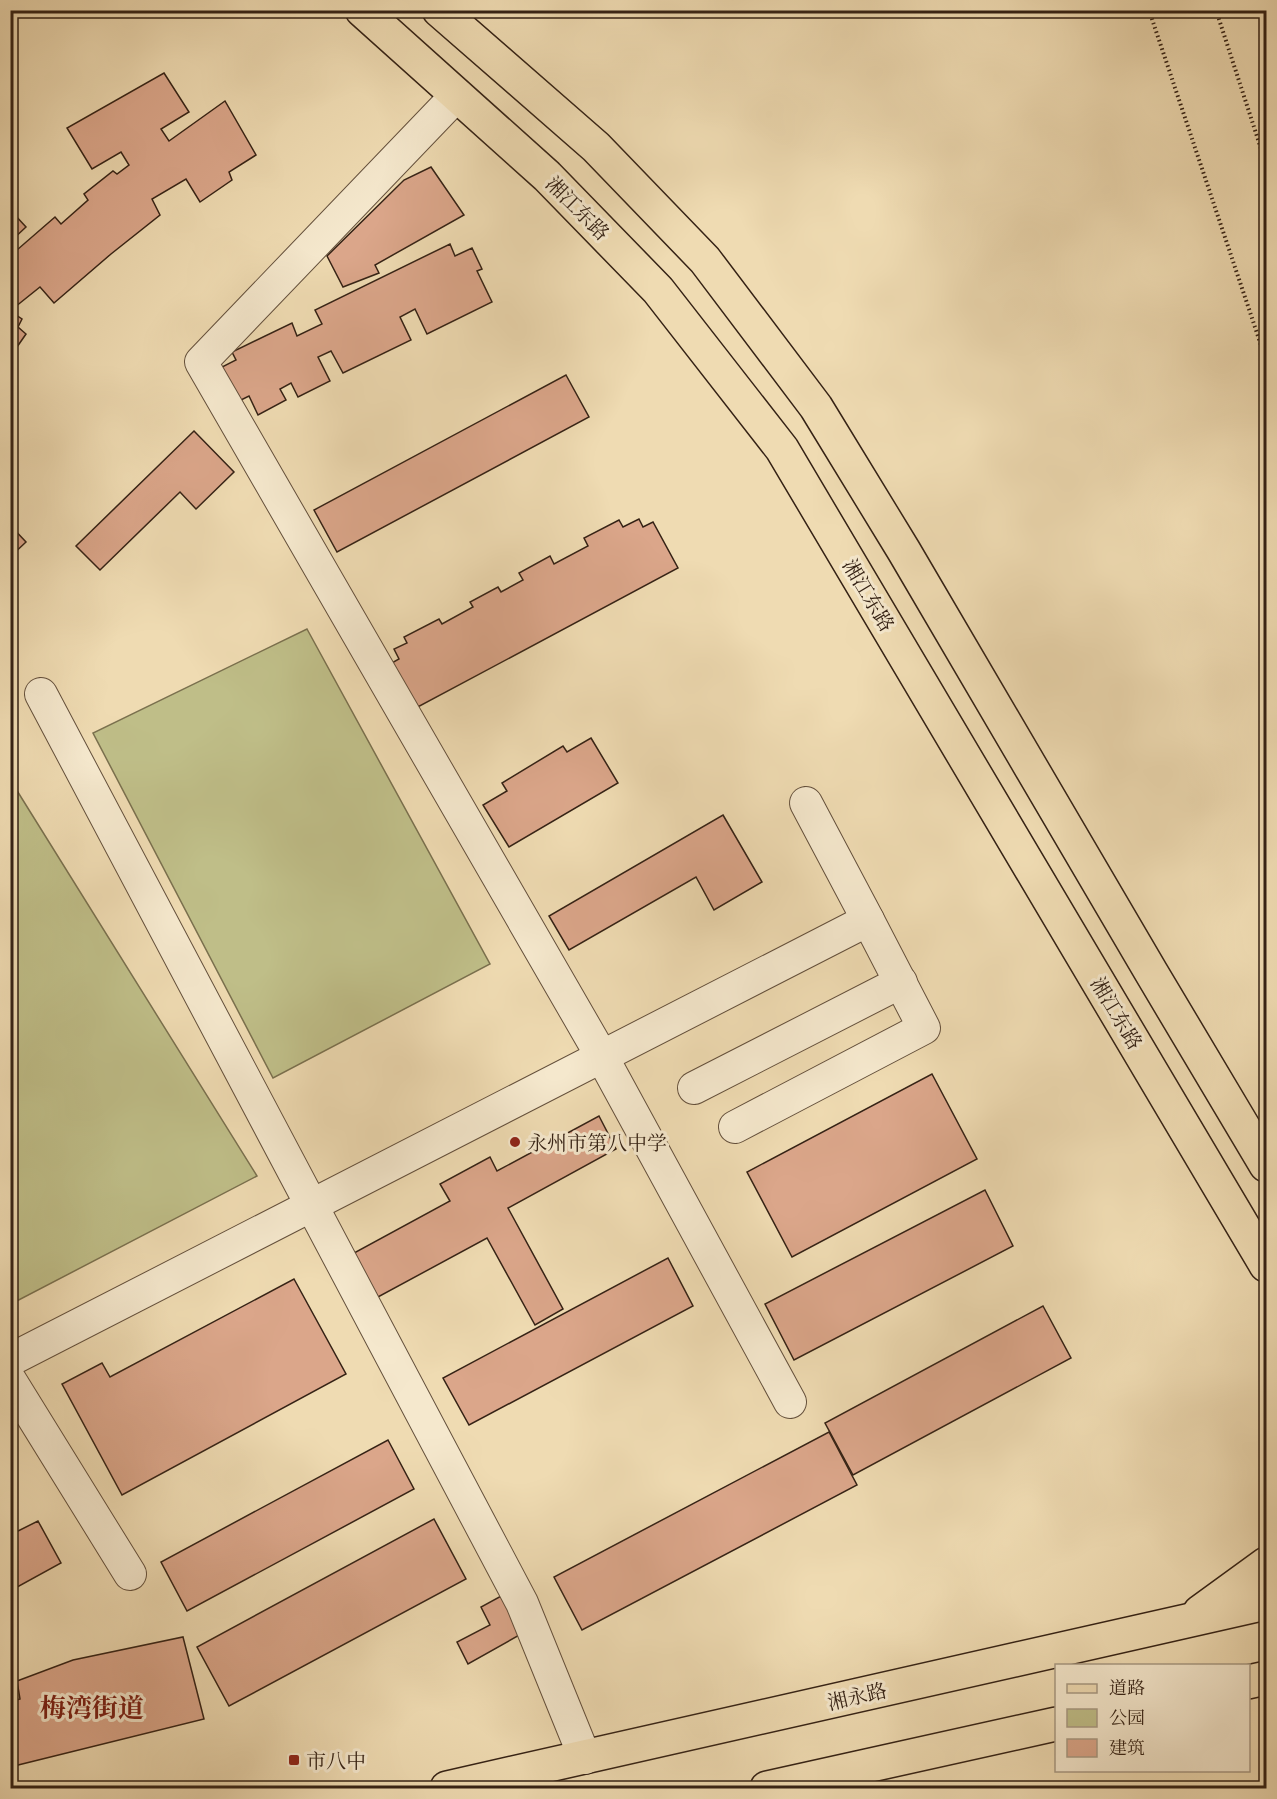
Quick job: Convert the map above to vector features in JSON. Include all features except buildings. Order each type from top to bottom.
[{"type":"main road","name":"湘江东路","points":[[362,10],[547,176],[658,290],[782,449],[1266,1265]]},
{"type":"main road","points":[[439,10],[596,147],[705,260],[816,407],[904,551],[1266,1165]]},
{"type":"main road","points":[[1189,1620],[1266,1564]]},
{"type":"main road","name":"湘永路","points":[[447,1788],[1266,1603]]},
{"type":"main road","points":[[1250,1682],[1266,1678]]},
{"type":"main road","points":[[767,1788],[1055,1724]]},
{"type":"lane","points":[[457,95],[201,362],[601,1055],[790,1402]]},
{"type":"lane","points":[[41,694],[522,1604],[585,1758]]},
{"type":"lane","points":[[735,1127],[924,1028],[806,803]]},
{"type":"lane","points":[[10,1360],[868,920]]},
{"type":"lane","points":[[694,1088],[901,982]]},
{"type":"lane","points":[[10,1380],[129,1574]]},
{"type":"path","points":[[1149,10],[1266,360]]},
{"type":"path","points":[[1216,10],[1266,164]]},
{"type":"green space","points":[[307,629],[490,964],[273,1078],[93,733]]},
{"type":"green space","points":[[11,781],[257,1176],[11,1304]]},
{"type":"place","name":"永州市第八中学","points":[[515,1142]]},
{"type":"place","name":"市八中","points":[[294,1760]]},
{"type":"district","name":"梅湾街道","points":[[92,1707]]}]
